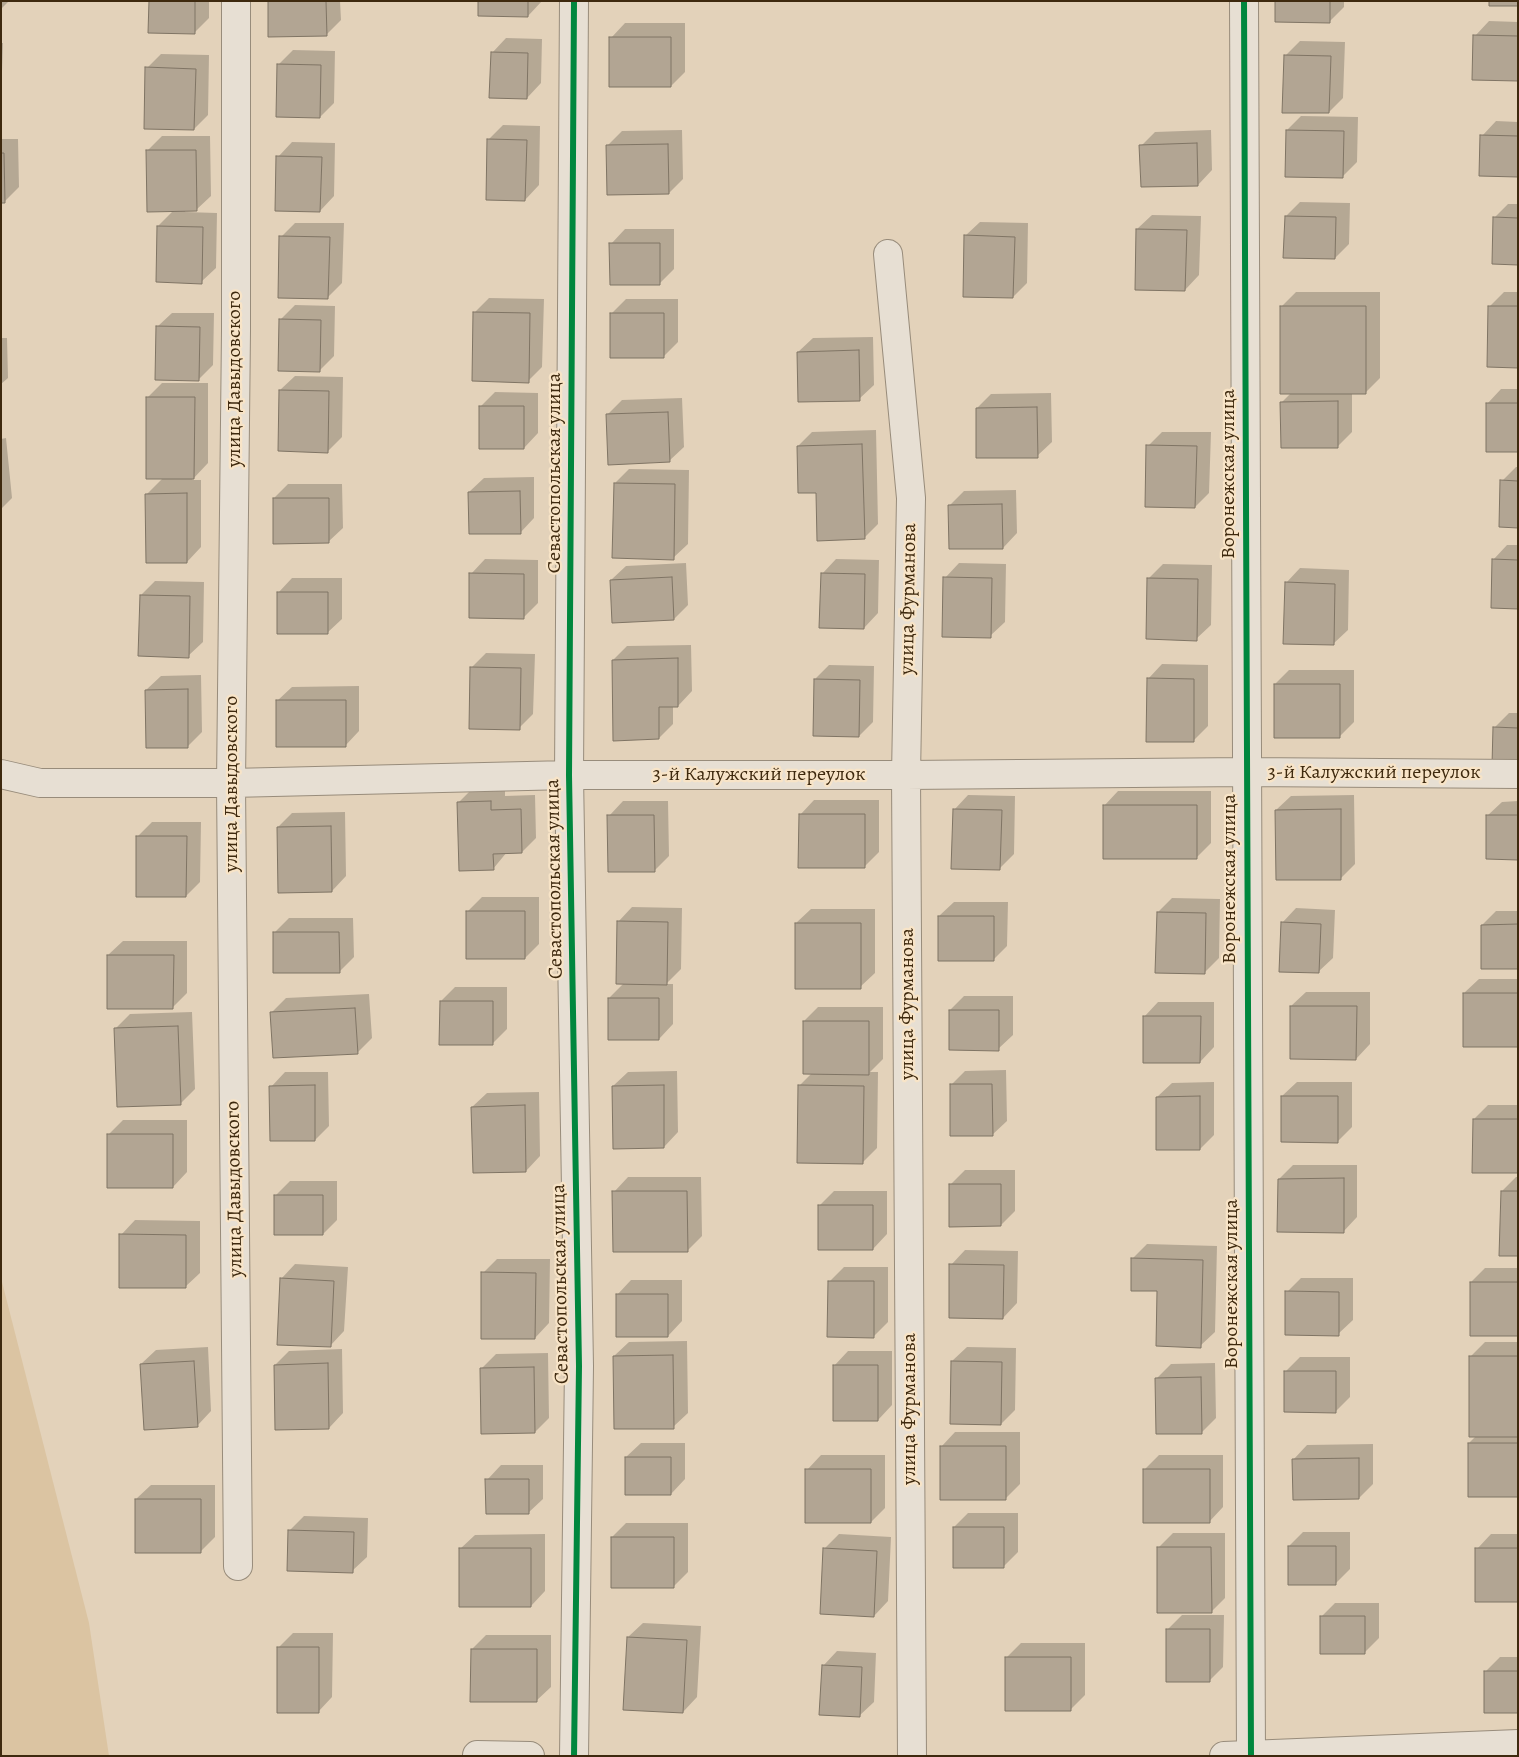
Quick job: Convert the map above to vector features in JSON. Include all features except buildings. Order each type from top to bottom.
[{"type":"street","name":"улица Давыдовского","points":[[236,1],[236,331],[231,783],[238,1566]]},
{"type":"street","name":"Севастопольская улица","points":[[574,1],[569,775],[579,1366],[574,1756]]},
{"type":"street","name":"Воронежская улица","points":[[1244,1],[1251,1755]]},
{"type":"street","name":"улица Фурманова","points":[[888,254],[911,498],[906,775],[912,1756]]},
{"type":"street","name":"3-й Калужский переулок","points":[[1,774],[40,783],[231,783],[569,775],[1246,772],[1518,774]]},
{"type":"street","points":[[1224,1756],[1518,1744]]},
{"type":"street","points":[[477,1755],[530,1756]]},
{"type":"shaded area","points":[[1,1278],[89,1623],[109,1756],[1,1756]]},
{"type":"cycle path","points":[[574,1],[569,775],[579,1366],[574,1756]]},
{"type":"cycle path","points":[[1244,1],[1251,1756]]}]
